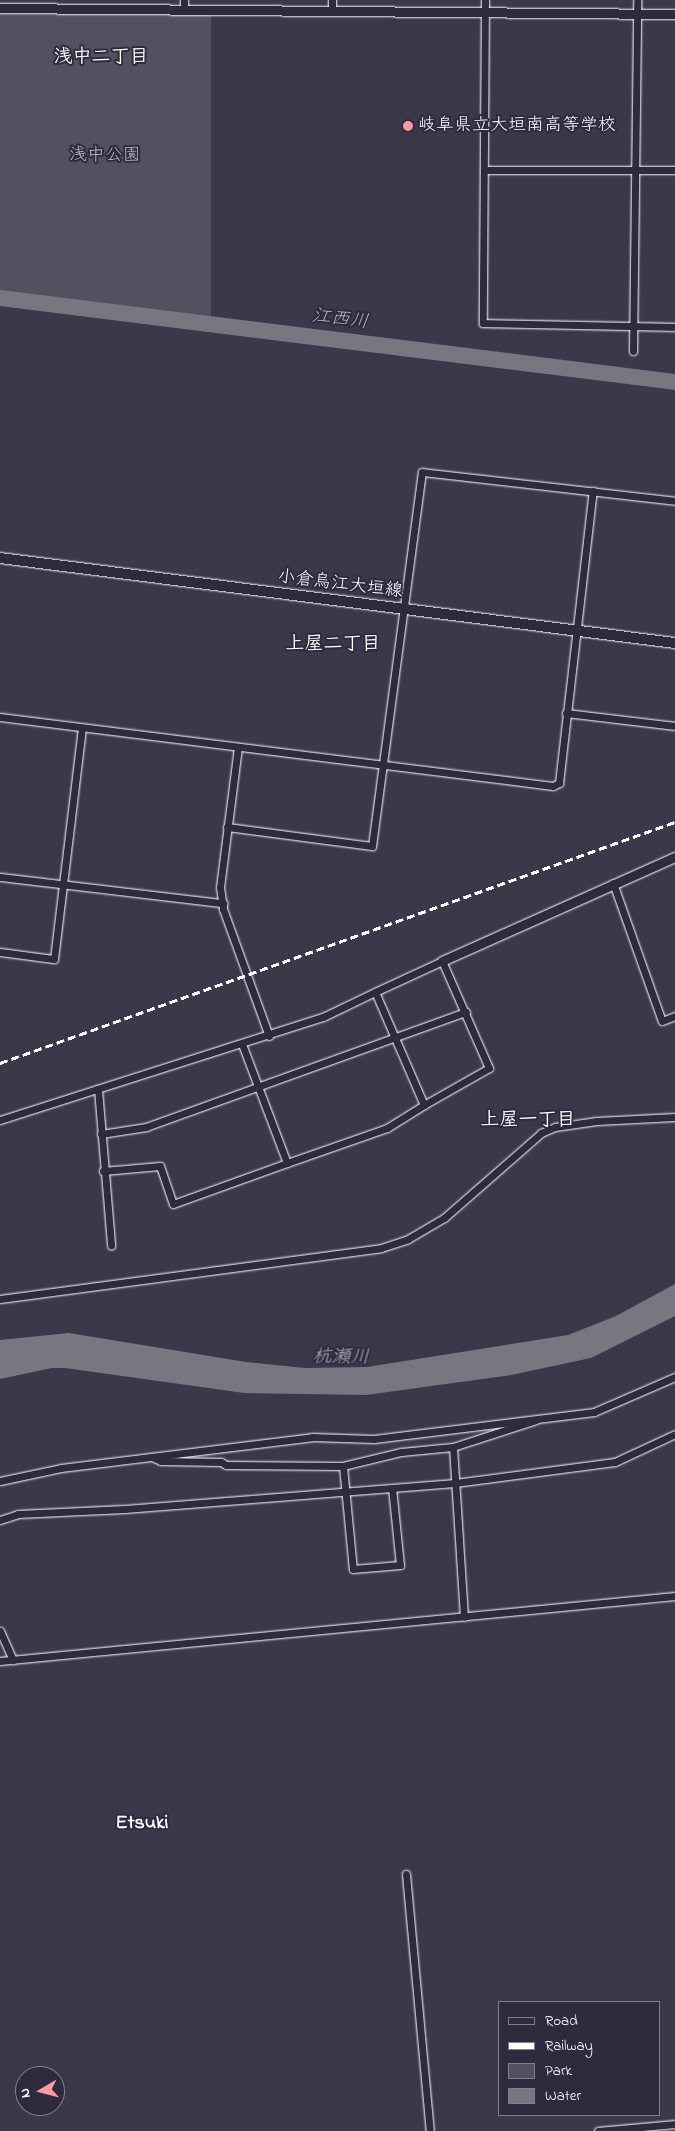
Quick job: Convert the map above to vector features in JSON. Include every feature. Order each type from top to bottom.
[{"type":"main road","name":"小倉烏江大垣線","points":[[0,558],[675,644]]},
{"type":"street","points":[[485,0],[483,323],[675,327]]},
{"type":"street","points":[[633,351],[637,0]]},
{"type":"street","points":[[0,8],[184,4],[332,5],[485,12],[675,14]]},
{"type":"street","points":[[484,170],[675,170]]},
{"type":"street","points":[[227,827],[372,846],[422,472],[675,501]]},
{"type":"street","points":[[0,717],[553,786],[559,783],[575,632],[593,491]]},
{"type":"street","points":[[566,713],[675,726]]},
{"type":"street","points":[[0,952],[54,959],[82,728]]},
{"type":"street","points":[[238,747],[220,888],[236,942],[270,1036]]},
{"type":"street","points":[[0,1120],[270,1036],[323,1017],[613,883],[675,857]]},
{"type":"street","points":[[0,877],[223,903]]},
{"type":"street","points":[[613,883],[662,1021],[675,1016]]},
{"type":"street","points":[[103,1171],[160,1166],[173,1204],[387,1128],[489,1068],[442,961]]},
{"type":"street","points":[[376,992],[424,1105]]},
{"type":"street","points":[[101,1134],[146,1127],[466,1012]]},
{"type":"street","points":[[242,1044],[287,1163]]},
{"type":"street","points":[[98,1089],[103,1171],[111,1246]]},
{"type":"street","points":[[0,1299],[381,1248],[408,1239],[444,1218],[540,1132],[555,1127],[597,1121],[675,1117]]},
{"type":"street","points":[[0,1481],[61,1468],[312,1437],[374,1439],[594,1412],[625,1401],[675,1376]]},
{"type":"street","points":[[152,1457],[161,1462],[221,1462],[226,1465],[343,1466],[401,1452],[452,1447],[528,1425],[538,1418]]},
{"type":"street","points":[[0,1520],[18,1514],[125,1509],[455,1483],[615,1462],[675,1434]]},
{"type":"street","points":[[452,1447],[464,1617]]},
{"type":"street","points":[[343,1466],[353,1569],[400,1565],[392,1488]]},
{"type":"street","points":[[0,1661],[675,1596]]},
{"type":"street","points":[[0,1631],[13,1660]]},
{"type":"street","points":[[406,1874],[430,2131]]},
{"type":"street","points":[[598,2131],[675,2124]]},
{"type":"green space","name":"浅中公園","points":[[0,14],[211,14],[211,324],[0,298]]},
{"type":"water","points":[[675,1284],[675,1316],[591,1358],[511,1375],[366,1395],[244,1393],[65,1368],[52,1368],[0,1379],[0,1340],[69,1333],[246,1362],[305,1368],[367,1367],[568,1335],[616,1316]]},
{"type":"waterway","name":"江西川","points":[[0,298],[675,382]]},
{"type":"railway","points":[[0,1063],[675,822]]},
{"type":"place","name":"岐阜県立大垣南高等学校","points":[[408,126]]},
{"type":"district","name":"浅中二丁目","points":[[101,58]]},
{"type":"district","name":"上屋二丁目","points":[[333,645]]},
{"type":"district","name":"上屋一丁目","points":[[528,1121]]},
{"type":"district","name":"Etsuki","points":[[142,1823]]},
{"type":"water label","name":"杭瀬川","points":[[341,1358]]}]
